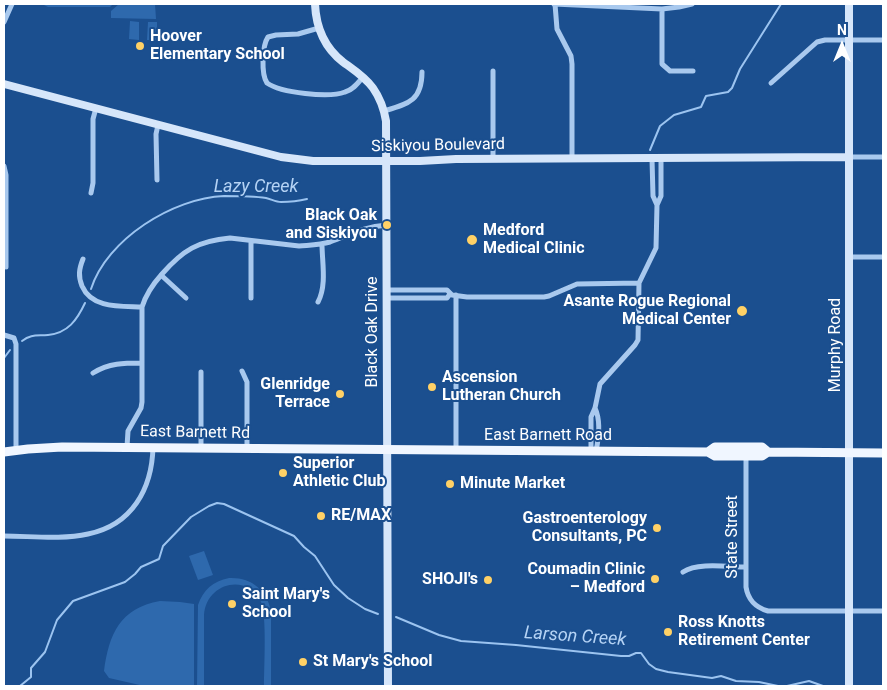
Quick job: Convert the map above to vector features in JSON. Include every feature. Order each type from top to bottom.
[{"type":"main road","name":"East Barnett Rd","points":[[4,452],[62,447],[387,450]]},
{"type":"main road","name":"East Barnett Road","points":[[708,452],[715,447],[762,447],[768,452]]},
{"type":"main road","name":"East Barnett Road","points":[[387,450],[708,452],[716,456],[762,456],[768,452],[883,453]]},
{"type":"street","points":[[4,22],[12,4]]},
{"type":"street","name":"Black Oak Drive","points":[[315,4],[319,28],[326,42],[337,56],[363,77],[377,95],[384,111],[387,130],[388,686]]},
{"type":"street","points":[[572,158],[572,64],[571,56],[556,29],[554,4],[662,9],[692,4]]},
{"type":"street","name":"Murphy Road","points":[[849,4],[849,686]]},
{"type":"street","points":[[662,9],[662,64],[670,71],[693,71]]},
{"type":"street","points":[[319,28],[298,34],[268,37],[264,46],[264,76],[267,83],[291,91],[335,94],[347,91],[363,77]]},
{"type":"street","points":[[771,83],[817,42],[825,40],[883,40]]},
{"type":"street","points":[[493,71],[493,158]]},
{"type":"street","points":[[384,111],[404,105],[416,96],[422,81],[422,72]]},
{"type":"street","name":"Siskiyou Boulevard","points":[[4,84],[295,160],[883,157]]},
{"type":"street","points":[[91,193],[93,183],[93,120],[96,108]]},
{"type":"street","points":[[157,180],[156,134],[158,125]]},
{"type":"street","points":[[652,159],[653,196],[657,206]]},
{"type":"street","points":[[593,451],[591,417],[600,384],[638,340],[639,283],[655,253],[657,206],[661,196],[661,159]]},
{"type":"street","points":[[4,166],[6,175],[6,267]]},
{"type":"street","points":[[127,447],[128,431],[141,408],[142,402],[142,307],[148,293],[179,255],[197,246],[230,238],[299,246],[322,244],[363,228],[387,225]]},
{"type":"street","points":[[251,241],[251,298]]},
{"type":"street","points":[[318,302],[323,288],[322,244]]},
{"type":"street","points":[[850,257],[883,257]]},
{"type":"street","points":[[83,259],[80,268],[80,281],[86,294],[91,299],[112,306],[142,307]]},
{"type":"street","points":[[161,275],[186,298]]},
{"type":"street","points":[[387,294],[447,290],[453,295],[544,297],[577,284],[639,283]]},
{"type":"street","points":[[453,295],[456,450]]},
{"type":"street","points":[[4,334],[14,338],[16,344],[16,450]]},
{"type":"street","points":[[93,373],[114,364],[142,363]]},
{"type":"street","points":[[242,370],[247,382],[247,449]]},
{"type":"street","points":[[201,372],[201,448]]},
{"type":"street","points":[[4,536],[74,536],[111,526],[126,514],[143,494],[149,479],[153,447]]},
{"type":"street","name":"State Street","points":[[746,456],[746,567],[747,594],[750,600],[760,608],[768,610],[883,611]]},
{"type":"street","points":[[683,572],[698,567],[746,567]]},
{"type":"shaded area","points":[[42,4],[113,4],[110,7],[48,7]]},
{"type":"shaded area","points":[[119,4],[155,4],[156,19],[111,18],[111,11]]},
{"type":"shaded area","points":[[130,21],[139,22],[139,40],[129,39]]},
{"type":"shaded area","points":[[148,22],[157,22],[157,40],[147,40]]},
{"type":"shaded area","points":[[204,551],[213,575],[198,580],[189,556]]},
{"type":"shaded area","points":[[229,578],[251,582],[262,591],[269,604],[271,611],[271,686],[264,686],[265,630],[261,602],[255,593],[237,584],[219,589],[206,604],[204,615],[204,686],[197,686],[198,605],[209,587],[218,581]]},
{"type":"shaded area","points":[[160,601],[194,604],[194,685],[144,686],[109,678],[104,671],[113,634],[126,616],[146,604]]},
{"type":"waterway","name":"Lazy Creek","points":[[650,150],[660,126],[674,115],[701,107],[706,96],[728,92],[732,88],[740,69],[781,4]]},
{"type":"waterway","name":"Lazy Creek","points":[[91,289],[99,271],[111,254],[127,238],[144,224],[184,204],[224,196],[261,197],[277,202],[307,199]]},
{"type":"waterway","name":"Lazy Creek","points":[[22,341],[31,336],[61,332],[71,325],[85,303]]},
{"type":"waterway","name":"Lazy Creek","points":[[4,358],[10,350]]},
{"type":"waterway","name":"Larson Creek","points":[[20,686],[31,677],[31,668],[45,652],[57,620],[73,601],[125,582],[141,567],[159,559],[163,546],[191,517],[217,503],[224,504],[294,536],[315,556],[334,585],[348,598],[365,609],[378,614]]},
{"type":"waterway","name":"Larson Creek","points":[[396,617],[439,635],[461,641],[621,656],[641,653],[649,664],[656,669],[668,672],[712,678],[721,676],[736,681],[759,682],[778,686]]},
{"type":"waterway","name":"Larson Creek","points":[[787,686],[809,681],[823,686]]},
{"type":"place","name":"Hoover Elementary School","points":[[140,46]]},
{"type":"place","name":"Black Oak and Siskiyou","points":[[387,225]]},
{"type":"place","name":"Medford Medical Clinic","points":[[472,240]]},
{"type":"place","name":"Asante Rogue Regional Medical Center","points":[[742,311]]},
{"type":"place","name":"Ascension Lutheran Church","points":[[432,387]]},
{"type":"place","name":"Glenridge Terrace","points":[[340,394]]},
{"type":"place","name":"Superior Athletic Club","points":[[283,473]]},
{"type":"place","name":"Minute Market","points":[[450,484]]},
{"type":"place","name":"RE/MAX","points":[[321,516]]},
{"type":"place","name":"Gastroenterology Consultants, PC","points":[[657,528]]},
{"type":"place","name":"Coumadin Clinic – Medford","points":[[655,579]]},
{"type":"place","name":"SHOJI's","points":[[488,580]]},
{"type":"place","name":"Saint Mary's School","points":[[232,604]]},
{"type":"place","name":"Ross Knotts Retirement Center","points":[[668,632]]},
{"type":"place","name":"St Mary's School","points":[[303,662]]}]
